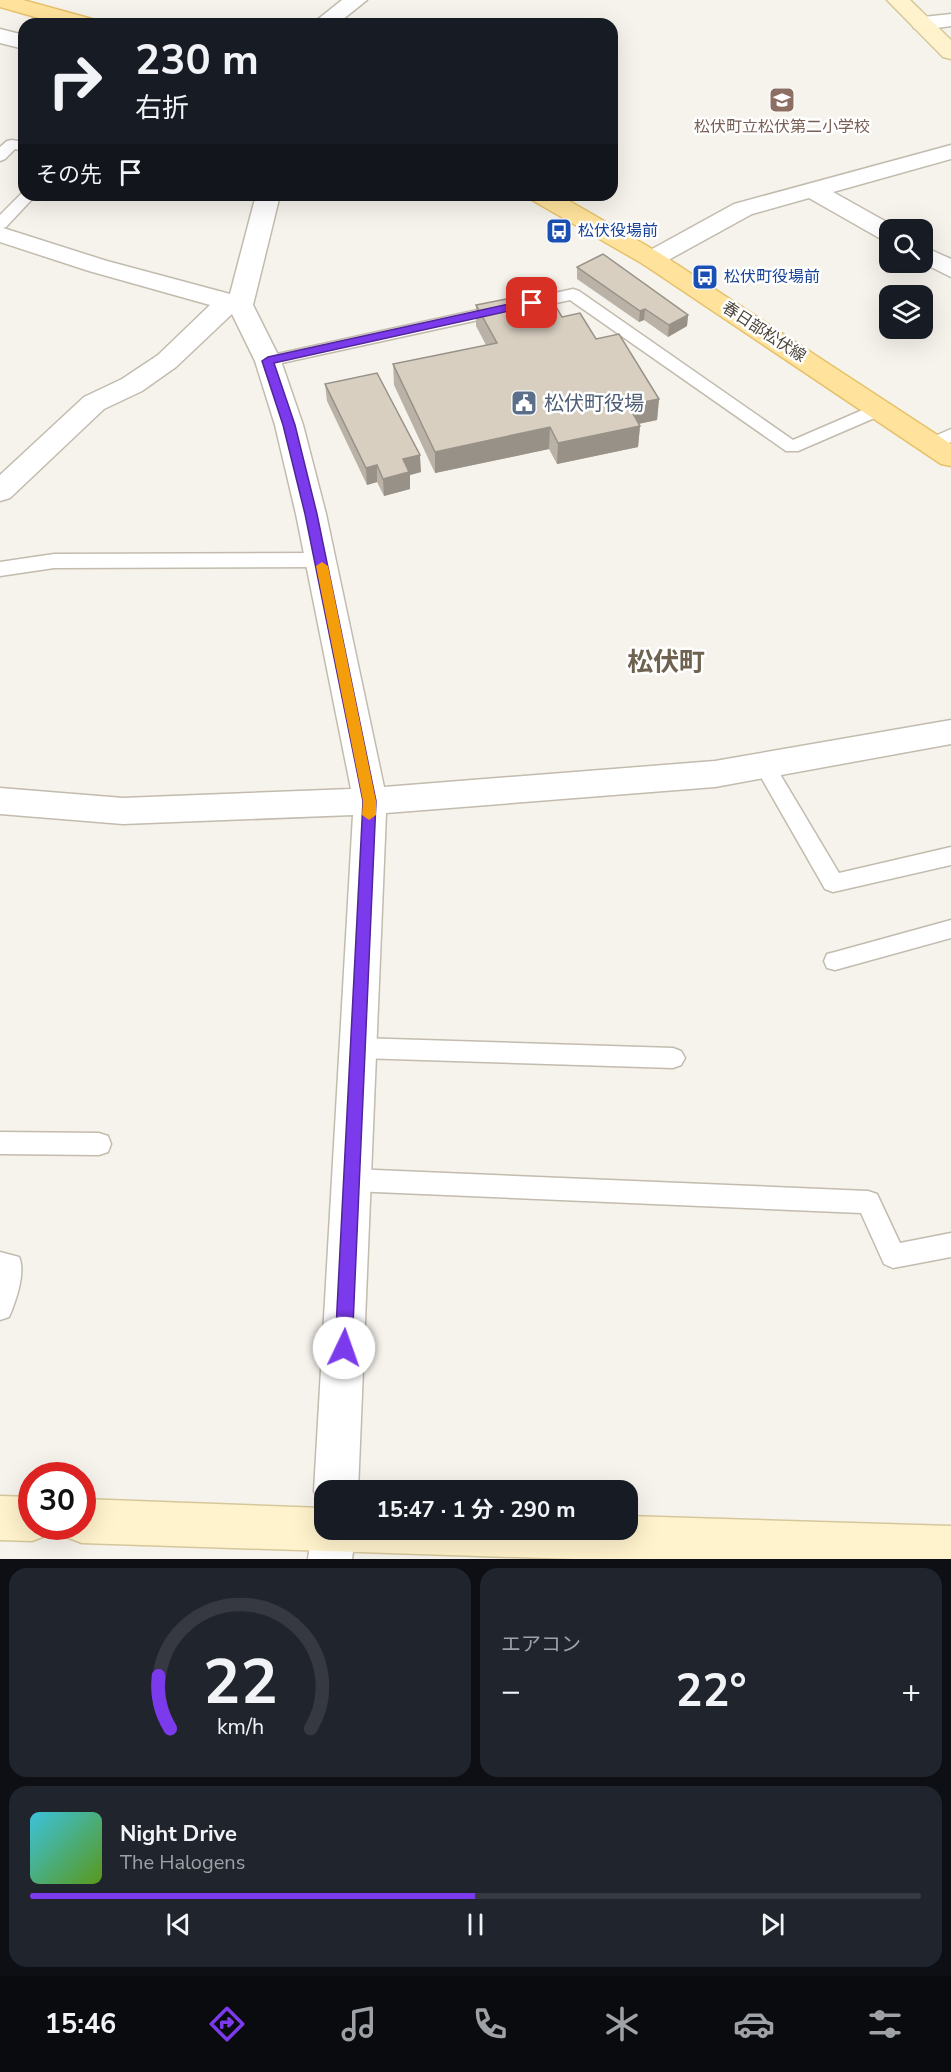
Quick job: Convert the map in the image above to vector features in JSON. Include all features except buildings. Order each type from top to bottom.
[{"type":"main road","points":[[0,0],[63,18]]},
{"type":"main road","name":"春日部松伏線","points":[[551,201],[652,259],[880,409],[945,446]]},
{"type":"street","points":[[331,18],[356,0]]},
{"type":"street","points":[[898,0],[951,52]]},
{"type":"street","points":[[922,23],[951,20]]},
{"type":"street","points":[[0,36],[18,40]]},
{"type":"street","points":[[652,259],[743,209],[951,152]]},
{"type":"street","points":[[812,190],[879,228]]},
{"type":"street","points":[[266,201],[240,305],[268,361],[289,425],[320,560],[369,801],[359,1048],[336,1480]]},
{"type":"street","points":[[0,234],[98,266],[240,305]]},
{"type":"street","points":[[933,259],[951,269]]},
{"type":"street","points":[[0,491],[94,403],[132,385],[167,361],[222,308],[240,305]]},
{"type":"street","points":[[0,801],[123,812],[369,801],[715,774],[951,732]]},
{"type":"street","points":[[0,1518],[18,1519]]},
{"type":"street","points":[[96,1521],[314,1527]]},
{"type":"street","points":[[530,1540],[678,1549],[951,1548]]},
{"type":"lane","points":[[0,156],[12,144],[18,146]]},
{"type":"lane","points":[[0,224],[22,201]]},
{"type":"lane","points":[[268,361],[573,294],[792,447],[880,409]]},
{"type":"lane","points":[[0,569],[54,561],[320,560]]},
{"type":"lane","points":[[764,765],[833,882],[951,856]]},
{"type":"lane","points":[[836,961],[951,929]]},
{"type":"lane","points":[[359,1048],[673,1058]]},
{"type":"lane","points":[[0,1143],[99,1144]]},
{"type":"lane","points":[[352,1180],[868,1202],[893,1256],[951,1245]]},
{"type":"lane","points":[[0,1264],[10,1265],[0,1308]]},
{"type":"slow traffic","points":[[322,566],[369,801],[369,815]]},
{"type":"place","name":"松伏町立松伏第二小学校","points":[[782,100]]},
{"type":"place","name":"松伏役場前","points":[[559,231]]},
{"type":"place","name":"松伏町役場前","points":[[705,277]]},
{"type":"place","name":"松伏町役場","points":[[524,403]]},
{"type":"district","name":"松伏町","points":[[666,662]]},
{"type":"route","points":[[344,1348],[369,801],[311,514],[289,425],[268,361],[532,303]]}]
